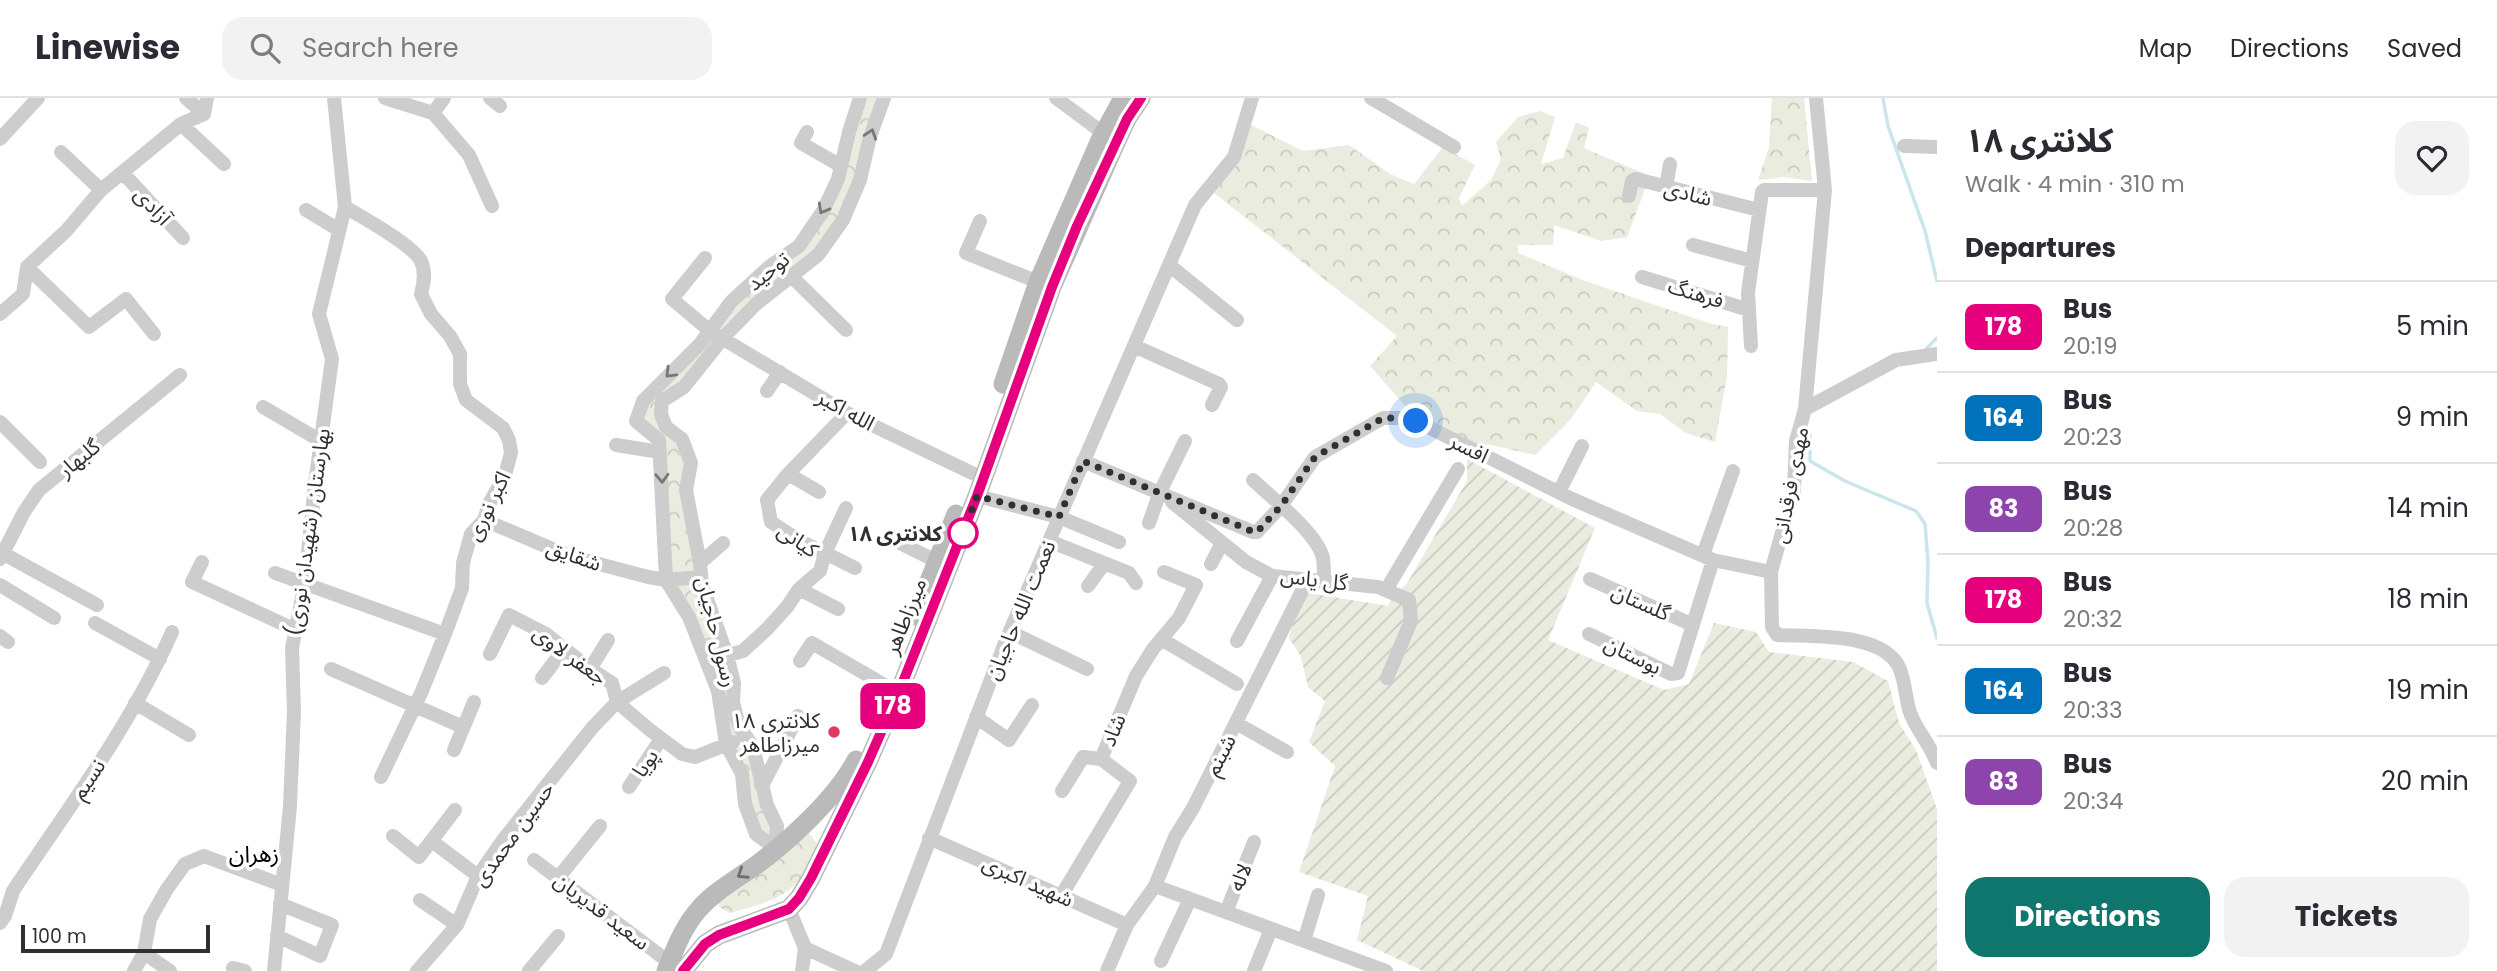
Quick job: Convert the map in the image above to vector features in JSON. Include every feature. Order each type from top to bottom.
[{"type":"main road","name":"میرزاطاهر","points":[[673,968],[684,928],[708,900],[775,848],[836,791],[848,775],[888,688],[972,473],[1038,282],[1103,133],[1123,98]]},
{"type":"main road","name":"میرزاطاهر","points":[[789,909],[799,898],[868,762],[903,682],[977,496],[1052,287],[1127,119],[1141,98]]},
{"type":"main road","points":[[806,820],[823,830],[829,839]]},
{"type":"main road","points":[[708,900],[711,912],[732,930]]},
{"type":"main road","points":[[673,968],[705,944],[732,930],[789,909]]},
{"type":"street","points":[[0,139],[38,98]]},
{"type":"street","points":[[186,98],[204,114]]},
{"type":"street","points":[[204,114],[207,98]]},
{"type":"street","name":"بهارستان (شهیدان نوری)","points":[[274,971],[290,806],[294,712],[292,648],[305,582],[332,359],[319,314],[345,207],[334,98]]},
{"type":"street","points":[[385,98],[433,113],[469,155],[492,206]]},
{"type":"street","points":[[433,113],[444,98]]},
{"type":"street","name":"توحید","points":[[660,452],[659,440],[636,421],[643,401],[700,344],[731,302],[799,246],[823,211],[838,179],[860,98]]},
{"type":"street","name":"توحید","points":[[661,414],[663,401],[684,387],[724,337],[756,304],[818,255],[843,220],[860,180],[870,137],[884,98]]},
{"type":"street","points":[[1056,98],[1103,133]]},
{"type":"street","name":"نعمت الله حاجیان","points":[[865,971],[886,954],[976,717],[1059,517],[1195,205],[1234,157],[1252,98]]},
{"type":"street","points":[[1371,98],[1454,147]]},
{"type":"street","name":"مهدی فرقدانی","points":[[1816,98],[1825,190],[1805,410],[1796,440],[1794,490],[1771,572],[1772,626],[1777,635],[1863,641],[1890,654],[1900,668],[1911,716],[1932,747],[1937,763]]},
{"type":"street","points":[[0,314],[23,294],[27,267],[66,231],[101,190],[181,124],[204,114]]},
{"type":"street","points":[[181,124],[224,164]]},
{"type":"street","points":[[807,132],[801,143],[841,166]]},
{"type":"street","points":[[1904,146],[1937,147]]},
{"type":"street","points":[[61,152],[101,190]]},
{"type":"street","points":[[1666,187],[1670,164]]},
{"type":"street","name":"آزادی","points":[[122,173],[183,238]]},
{"type":"street","name":"شادی","points":[[1629,196],[1633,179],[1759,210]]},
{"type":"street","points":[[1751,346],[1748,293],[1760,195],[1764,190],[1825,190]]},
{"type":"street","name":"اکبر نوری","points":[[345,207],[409,248],[421,260],[425,280],[421,294],[460,354],[460,384],[466,400],[503,428],[511,453],[505,475],[489,504],[484,520],[471,534],[463,563],[462,588],[445,634],[416,705],[381,777]]},
{"type":"street","points":[[306,210],[339,230]]},
{"type":"street","points":[[980,222],[966,253],[1038,282]]},
{"type":"street","points":[[1693,245],[1752,261]]},
{"type":"street","name":"الله اکبر","points":[[705,258],[672,299],[710,331],[847,413],[972,473]]},
{"type":"street","points":[[1169,265],[1237,320]]},
{"type":"street","points":[[27,267],[89,327],[126,299],[154,334]]},
{"type":"street","points":[[760,276],[775,290]]},
{"type":"street","name":"فرهنگ","points":[[1642,276],[1749,310]]},
{"type":"street","points":[[792,277],[846,330]]},
{"type":"street","points":[[1134,346],[1219,384],[1221,387],[1212,405]]},
{"type":"street","points":[[1805,410],[1896,360],[1937,354]]},
{"type":"street","points":[[767,391],[780,372]]},
{"type":"street","name":"گلبهار","points":[[2,557],[24,512],[39,491],[180,375]]},
{"type":"street","points":[[263,407],[321,441]]},
{"type":"street","name":"کیانی","points":[[708,662],[743,651],[787,607],[799,589],[820,571],[825,553],[771,522],[767,500],[788,474],[847,413]]},
{"type":"street","name":"رسول حاجیان","points":[[661,414],[666,426],[682,439],[691,463],[686,490],[701,570],[734,683],[733,702],[739,726],[753,747],[767,805],[777,826],[775,848]]},
{"type":"street","name":"افسر","points":[[1083,461],[1254,532],[1260,530],[1281,506],[1315,457],[1383,418],[1399,418],[1416,421],[1559,492],[1708,557],[1771,572]]},
{"type":"street","points":[[0,422],[40,462]]},
{"type":"street","points":[[1149,523],[1160,492],[1185,441]]},
{"type":"street","points":[[616,445],[660,452]]},
{"type":"street","points":[[1559,492],[1582,446]]},
{"type":"street","name":"رسول حاجیان","points":[[660,452],[666,580],[698,635],[708,662],[718,691],[726,744],[742,774],[745,804],[756,834],[775,848]]},
{"type":"street","points":[[1387,678],[1411,621],[1409,600],[1386,590],[1458,469]]},
{"type":"street","points":[[1693,625],[1708,557],[1732,471]]},
{"type":"street","points":[[788,474],[819,492]]},
{"type":"street","points":[[1253,480],[1300,524],[1318,547],[1323,557],[1324,580]]},
{"type":"street","name":"گل یاس","points":[[1160,492],[1246,562],[1272,576],[1307,581],[1324,580],[1386,590]]},
{"type":"street","points":[[977,496],[1059,517],[1119,542]]},
{"type":"street","points":[[846,508],[825,553],[855,568]]},
{"type":"street","name":"شقایق","points":[[484,520],[569,556],[648,578],[666,580],[701,570]]},
{"type":"street","points":[[1049,541],[1129,573],[1136,583]]},
{"type":"street","points":[[701,570],[723,543]]},
{"type":"street","points":[[1211,564],[1222,543]]},
{"type":"street","points":[[902,544],[936,561]]},
{"type":"street","points":[[2,557],[97,605]]},
{"type":"street","points":[[202,562],[192,582],[296,630]]},
{"type":"street","points":[[1088,586],[1104,564]]},
{"type":"street","name":"شاد","points":[[1061,896],[1130,781],[1101,759],[1136,676],[1179,618],[1196,585],[1164,572]]},
{"type":"street","points":[[275,573],[445,634]]},
{"type":"street","points":[[1237,641],[1272,576]]},
{"type":"street","name":"گلستان","points":[[1590,579],[1693,625]]},
{"type":"street","name":"شبنم","points":[[1107,971],[1127,925],[1155,886],[1175,838],[1307,581]]},
{"type":"street","points":[[0,585],[54,618]]},
{"type":"street","points":[[799,589],[838,609]]},
{"type":"street","name":"جعفر لاوی","points":[[489,654],[509,615],[546,634],[590,670],[612,683],[617,702],[682,754],[695,757],[726,744]]},
{"type":"street","points":[[95,623],[160,659]]},
{"type":"street","points":[[698,635],[715,624]]},
{"type":"street","name":"بوستان","points":[[1589,634],[1671,674],[1678,673],[1693,625]]},
{"type":"street","name":"نسیم","points":[[0,923],[13,891],[118,733],[160,659],[172,632]]},
{"type":"street","points":[[1010,632],[1087,668]]},
{"type":"street","points":[[1161,639],[1237,684]]},
{"type":"street","points":[[590,670],[608,640]]},
{"type":"street","points":[[800,661],[812,643],[888,688]]},
{"type":"street","points":[[541,678],[564,649]]},
{"type":"street","points":[[331,669],[463,727]]},
{"type":"street","name":"حسین محمدی","points":[[417,971],[457,925],[478,876],[503,840],[592,727],[617,702],[664,673]]},
{"type":"street","points":[[454,750],[474,702]]},
{"type":"street","points":[[135,703],[190,735]]},
{"type":"street","points":[[976,717],[1009,740],[1032,705]]},
{"type":"street","points":[[744,792],[764,784],[798,716]]},
{"type":"street","points":[[1236,723],[1287,752]]},
{"type":"street","points":[[726,744],[747,738]]},
{"type":"street","name":"پویا","points":[[629,786],[662,739]]},
{"type":"street","points":[[1062,791],[1083,757],[1101,759]]},
{"type":"street","points":[[393,836],[419,857],[455,810]]},
{"type":"street","points":[[558,878],[600,826]]},
{"type":"street","name":"شهید اکبری","points":[[929,838],[1127,925]]},
{"type":"street","points":[[433,842],[478,876]]},
{"type":"street","name":"لاله","points":[[1226,912],[1254,842]]},
{"type":"street","points":[[134,971],[144,953],[150,919],[185,864],[204,856],[282,885]]},
{"type":"street","name":"سعید قدیریان","points":[[534,860],[673,968]]},
{"type":"street","points":[[1155,886],[1386,971]]},
{"type":"street","points":[[1304,941],[1318,895]]},
{"type":"street","points":[[1161,961],[1190,899]]},
{"type":"street","points":[[420,900],[457,925]]},
{"type":"street","points":[[277,936],[320,956],[332,925],[280,904]]},
{"type":"street","points":[[789,909],[805,948],[802,971]]},
{"type":"street","points":[[1254,971],[1271,929]]},
{"type":"street","points":[[529,971],[558,936]]},
{"type":"street","points":[[805,948],[855,971]]},
{"type":"street","points":[[144,953],[170,971]]},
{"type":"green space","points":[[863,98],[882,98],[858,179],[816,254],[682,385],[662,399],[659,420],[681,441],[698,566],[763,786],[774,846],[760,832],[727,747],[721,692],[669,582],[662,455],[639,418],[646,403],[821,218]]},
{"type":"green space","points":[[1772,98],[1804,98],[1812,181],[1784,177],[1758,180],[1769,147]]},
{"type":"green space","points":[[1540,111],[1555,117],[1541,164],[1563,158],[1576,122],[1589,128],[1584,148],[1650,176],[1627,237],[1601,241],[1554,225],[1553,245],[1518,245],[1518,253],[1585,281],[1708,323],[1728,327],[1727,376],[1715,442],[1686,433],[1660,414],[1637,411],[1596,382],[1571,419],[1535,455],[1487,444],[1483,449],[1414,416],[1370,366],[1397,336],[1214,193],[1240,159],[1251,125],[1303,151],[1349,145],[1390,174],[1414,184],[1443,147],[1475,165],[1459,198],[1462,206],[1491,180],[1501,159],[1496,142],[1518,117]]},
{"type":"green space","points":[[1467,459],[1595,528],[1548,640],[1664,690],[1689,684],[1714,623],[1756,632],[1769,652],[1853,662],[1888,681],[1899,723],[1916,750],[1937,809],[1937,971],[1423,971],[1357,940],[1368,896],[1299,872],[1335,766],[1309,742],[1325,701],[1308,687],[1301,657],[1289,638],[1302,592],[1388,606],[1394,594],[1406,585],[1467,481]]},
{"type":"green space","points":[[807,830],[817,844],[802,875],[785,893],[730,913],[719,907],[719,899]]},
{"type":"waterway","points":[[1883,98],[1888,126],[1925,231],[1937,281]]},
{"type":"waterway","points":[[1926,349],[1937,338]]},
{"type":"waterway","points":[[1810,435],[1810,461],[1845,481],[1916,511],[1925,524],[1927,603],[1937,638]]},
{"type":"bus line","name":"178","points":[[683,971],[705,944],[719,935],[789,909],[811,878],[868,762],[903,682],[977,496],[1052,287],[1077,226],[1127,119],[1141,98]]},
{"type":"place","name":"کلانتری ۱۸","points":[[963,533]]},
{"type":"place","name":"کلانتری ۱۸ میرزاطاهر","points":[[834,732]]},
{"type":"district","name":"زهران","points":[[254,854]]},
{"type":"route","points":[[963,533],[977,496],[1059,517],[1083,461],[1257,532],[1281,506],[1315,457],[1383,418],[1416,421]]}]
